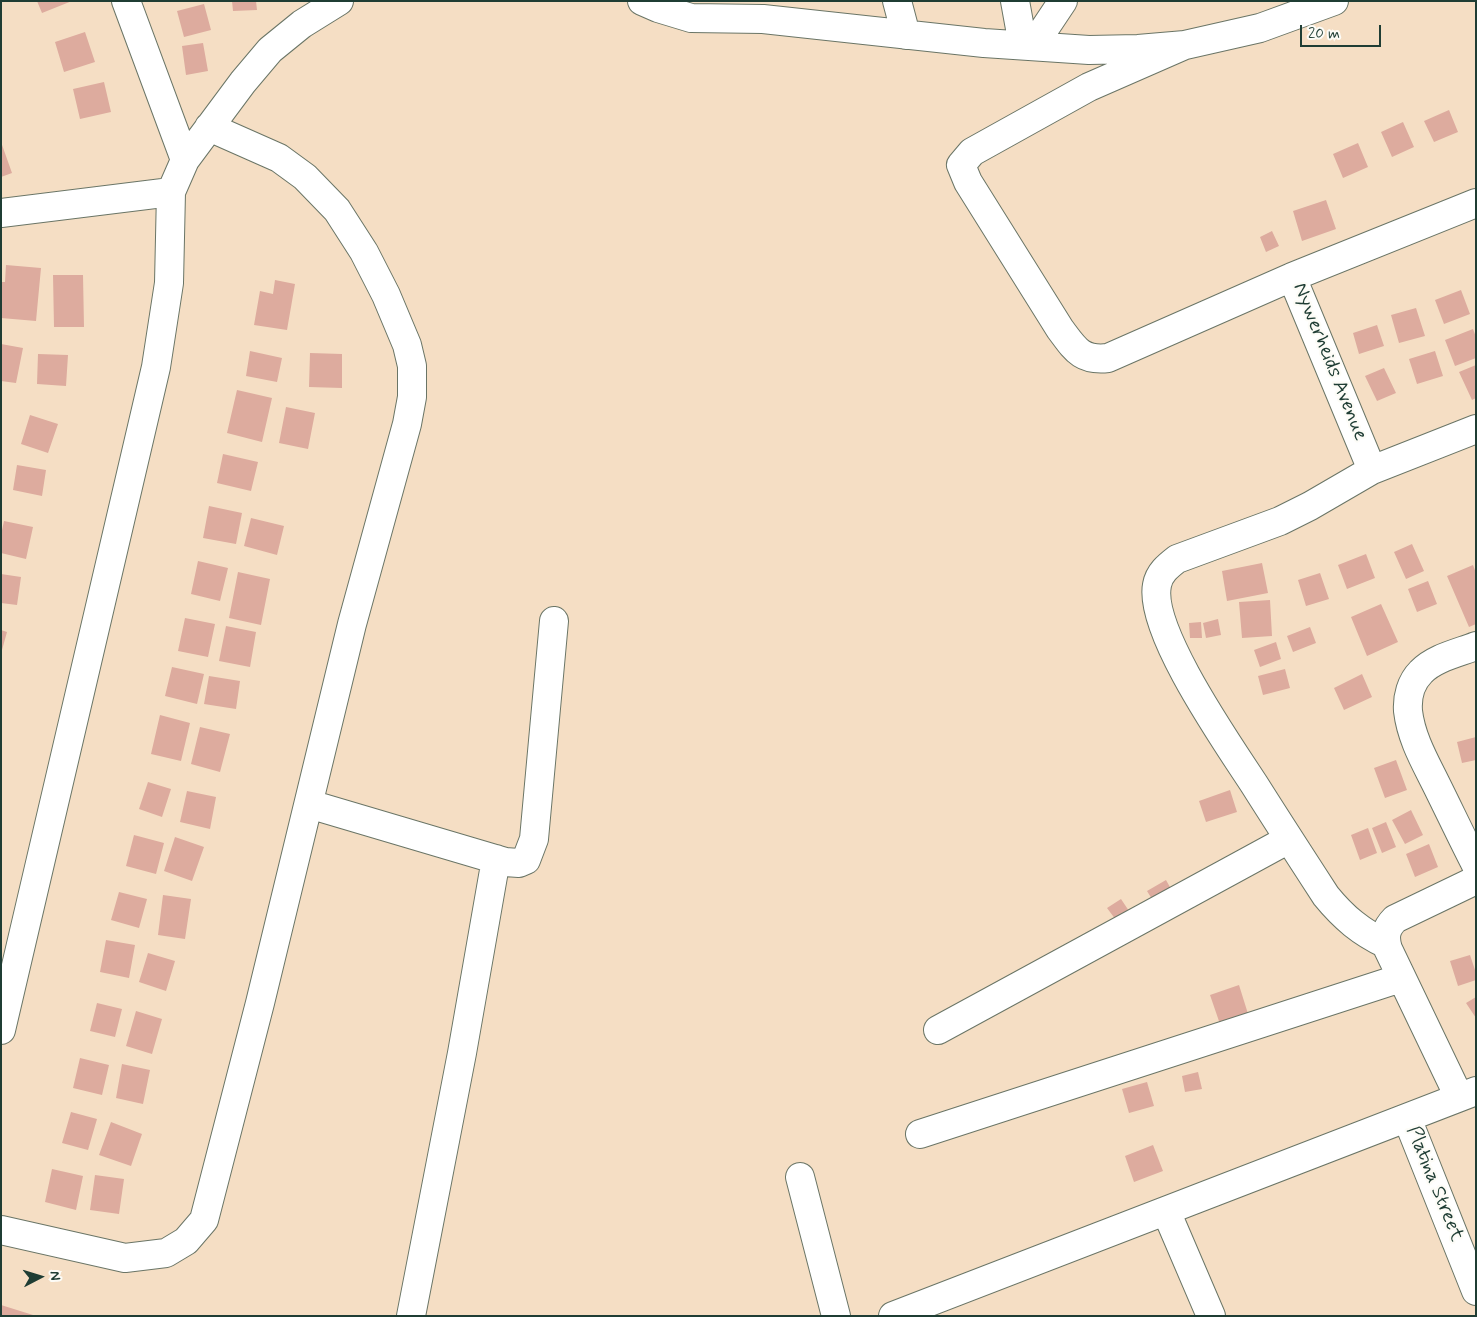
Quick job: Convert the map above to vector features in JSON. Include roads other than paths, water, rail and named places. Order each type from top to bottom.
[{"type":"street","points":[[126,1],[185,160]]},
{"type":"street","points":[[1,1030],[156,367],[169,283],[172,192],[185,160],[243,82],[270,50],[302,24],[340,1]]},
{"type":"street","points":[[642,1],[691,18],[761,10],[906,34],[984,43],[1089,50],[1138,49],[1186,45],[1260,28],[1332,2]]},
{"type":"street","points":[[897,1],[906,34]]},
{"type":"street","points":[[1015,1],[1028,46]]},
{"type":"street","points":[[1028,46],[1063,1]]},
{"type":"street","points":[[1186,45],[1089,87],[972,152],[962,165],[968,182],[1060,329],[1075,349],[1083,356],[1095,359],[1108,358],[1292,277]]},
{"type":"street","points":[[1,1230],[125,1258],[166,1253],[186,1241],[204,1220],[260,1003],[352,624],[407,424],[412,397],[412,366],[407,345],[386,295],[364,252],[337,210],[305,177],[278,158],[209,128]]},
{"type":"street","points":[[1,213],[172,192]]},
{"type":"street","name":"Nywerheids Avenue","points":[[1372,470],[1292,277],[1476,203]]},
{"type":"street","points":[[1386,944],[1367,935],[1339,912],[1326,896],[1214,722],[1178,658],[1165,630],[1158,610],[1157,585],[1161,574],[1167,566],[1177,559],[1280,521],[1372,470],[1476,429]]},
{"type":"street","points":[[309,804],[511,863],[519,864],[526,860],[534,840],[554,621]]},
{"type":"street","points":[[1476,646],[1428,666],[1420,673],[1409,692],[1408,712],[1416,742],[1476,865]]},
{"type":"street","points":[[938,1030],[1289,839]]},
{"type":"street","points":[[411,1316],[462,1053],[496,859]]},
{"type":"street","points":[[1467,1094],[1401,978],[1386,944],[1388,927],[1395,919],[1476,880]]},
{"type":"street","points":[[920,1134],[1401,978]]},
{"type":"street","name":"Platina Street","points":[[1467,1094],[1407,1118],[1476,1291]]},
{"type":"street","points":[[893,1316],[1407,1118]]},
{"type":"street","points":[[800,1177],[836,1316]]},
{"type":"street","points":[[1166,1211],[1211,1316]]}]
